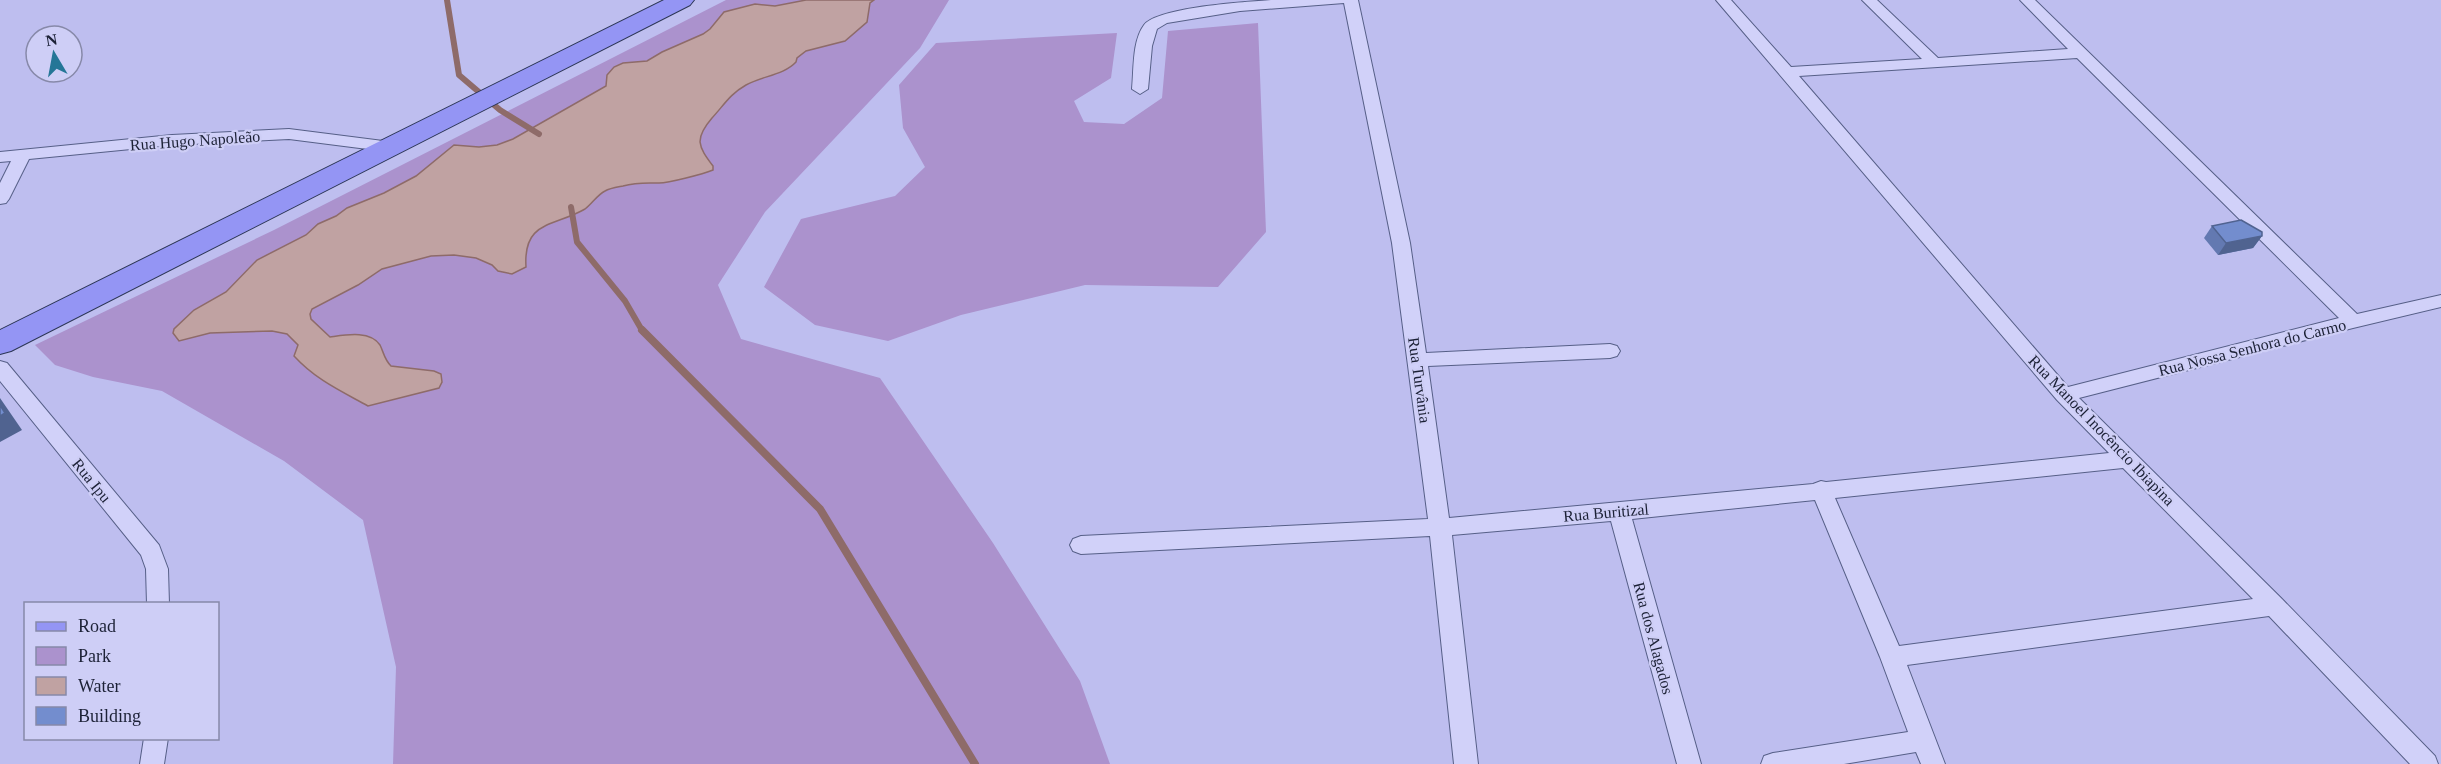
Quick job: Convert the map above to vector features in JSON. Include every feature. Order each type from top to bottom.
[{"type":"main road","points":[[0,343],[682,0]]},
{"type":"street","points":[[1140,88],[1149,30],[1158,20],[1170,16],[1340,0]]},
{"type":"street","name":"Rua Turvânia","points":[[1351,0],[1401,243],[1440,527],[1466,764]]},
{"type":"street","name":"Rua Manoel Inocêncio Ibiapina","points":[[1723,0],[2064,395],[2274,606],[2426,764]]},
{"type":"street","points":[[1869,0],[1936,64]]},
{"type":"street","points":[[2027,0],[2353,321]]},
{"type":"street","points":[[1787,72],[2081,53]]},
{"type":"street","name":"Rua Hugo Napoleão","points":[[0,157],[172,140],[289,134],[391,147]]},
{"type":"street","points":[[0,198],[23,154]]},
{"type":"street","name":"Rua Nossa Senhora do Carmo","points":[[2064,395],[2353,321],[2438,307]]},
{"type":"street","points":[[1417,360],[1610,351]]},
{"type":"street","name":"Rua Ipu","points":[[0,368],[151,551],[157,569],[158,602]]},
{"type":"street","name":"Rua Buritizal","points":[[1082,545],[1440,527],[1619,512],[1821,489],[2129,459]]},
{"type":"street","points":[[1821,489],[1892,657],[1933,764]]},
{"type":"street","name":"Rua dos Alagados","points":[[1619,512],[1689,764]]},
{"type":"street","points":[[1892,657],[2274,606]]},
{"type":"street","points":[[152,764],[156,740]]},
{"type":"street","points":[[1773,764],[1924,740]]},
{"type":"green space","points":[[726,0],[949,0],[920,48],[765,212],[718,285],[741,339],[880,378],[993,543],[1080,681],[1110,764],[393,764],[396,667],[363,520],[284,461],[162,391],[93,377],[55,365],[35,345],[274,230]]},
{"type":"green space","points":[[1258,23],[1266,232],[1218,287],[1085,285],[961,315],[888,341],[815,325],[764,287],[801,219],[895,196],[925,167],[903,128],[899,85],[936,43],[1117,33],[1111,78],[1074,101],[1084,122],[1124,124],[1162,98],[1168,31]]},
{"type":"water","points":[[806,0],[874,0],[870,3],[867,22],[845,41],[806,51],[791,66],[746,85],[727,100],[706,125],[700,137],[701,148],[713,166],[713,170],[670,182],[633,184],[605,191],[585,209],[543,227],[535,233],[526,252],[526,267],[512,274],[498,271],[492,265],[476,258],[454,255],[431,256],[382,269],[358,285],[312,309],[311,319],[330,337],[364,335],[370,337],[380,345],[391,366],[434,371],[441,374],[442,382],[439,388],[368,406],[329,384],[302,364],[294,356],[298,345],[287,334],[272,331],[210,333],[179,341],[173,333],[174,329],[194,310],[226,292],[257,260],[306,235],[318,224],[347,208],[384,193],[416,176],[454,145],[479,147],[497,145],[513,139],[606,86],[607,75],[614,67],[623,63],[647,61],[703,34],[724,12],[755,4],[775,6]]},
{"type":"building","points":[[2241,220],[2262,232],[2262,236],[2226,243],[2212,226]]},
{"type":"building","points":[[0,405],[5,413],[0,416]]},
{"type":"waterway","points":[[447,0],[459,75],[500,110],[539,134]]},
{"type":"waterway","points":[[571,207],[577,242],[625,301],[643,332]]},
{"type":"waterway","points":[[642,330],[820,509],[975,764]]}]
